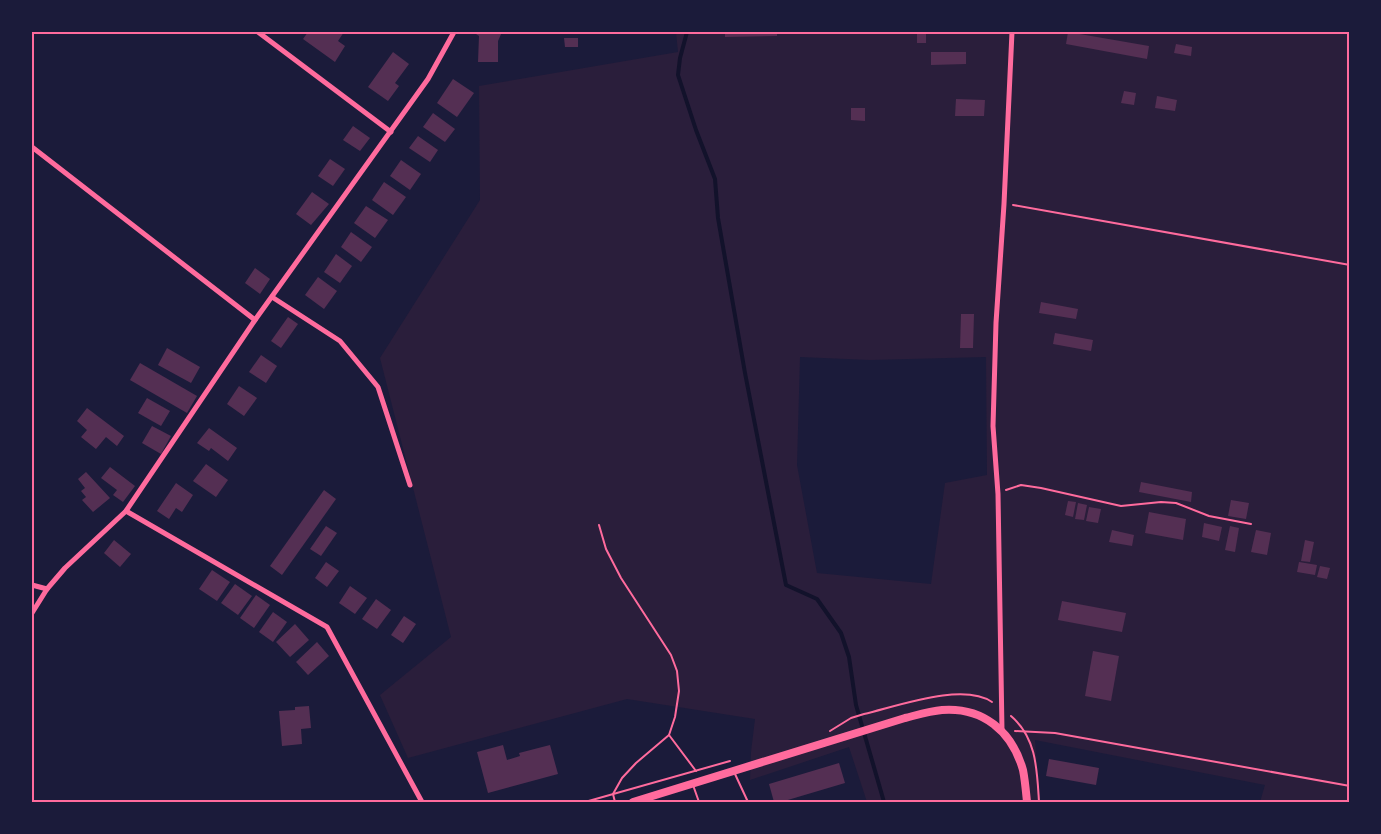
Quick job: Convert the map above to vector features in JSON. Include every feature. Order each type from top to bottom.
[{"type":"main road","points":[[633,802],[928,713],[955,710],[985,717],[1002,730],[1014,747],[1023,771],[1027,802]]},
{"type":"street","points":[[258,32],[391,132]]},
{"type":"street","points":[[32,613],[47,589],[65,568],[126,511],[255,320],[428,79],[454,32]]},
{"type":"street","points":[[1002,730],[998,494],[993,426],[996,323],[1012,32]]},
{"type":"street","points":[[32,147],[255,320]]},
{"type":"street","points":[[272,297],[340,341],[378,387],[410,485]]},
{"type":"street","points":[[126,511],[327,627],[422,802]]},
{"type":"street","points":[[32,585],[47,589]]},
{"type":"lane","points":[[734,772],[748,802]]},
{"type":"lane","points":[[696,783],[699,802]]},
{"type":"path","points":[[1004,204],[1350,265]]},
{"type":"path","points":[[998,494],[1021,485],[1121,506],[1161,502],[1176,503],[1209,516],[1251,524]]},
{"type":"path","points":[[599,525],[606,549],[621,578],[671,655],[677,671],[679,691],[675,717],[669,735],[622,778],[613,794],[615,802]]},
{"type":"path","points":[[823,735],[851,718],[864,714]]},
{"type":"path","points":[[1002,730],[1055,733],[1350,786]]},
{"type":"path","points":[[669,735],[696,770],[696,783]]},
{"type":"path","points":[[585,802],[730,760]]},
{"type":"path","points":[[1037,771],[1040,802]]},
{"type":"shaded area","points":[[676,32],[1349,32],[1349,802],[1260,802],[1265,785],[1035,740],[1040,802],[867,802],[849,747],[750,780],[755,719],[627,699],[408,758],[380,695],[451,637],[380,358],[480,200],[479,86],[678,52]],"holes":[[[800,357],[870,360],[986,357],[987,475],[945,483],[931,584],[817,573],[797,465]]]},
{"type":"building","points":[[308,32],[344,32],[338,41],[345,46],[335,62],[303,39]]},
{"type":"building","points":[[473,32],[502,32],[498,41],[498,62],[478,62],[479,36]]},
{"type":"building","points":[[725,32],[777,32],[777,36],[725,37]]},
{"type":"building","points":[[917,32],[926,32],[926,43],[917,43]]},
{"type":"building","points":[[1068,32],[1149,46],[1147,59],[1066,44]]},
{"type":"building","points":[[564,38],[578,38],[578,47],[565,47]]},
{"type":"building","points":[[1176,44],[1192,47],[1191,56],[1174,53]]},
{"type":"building","points":[[393,52],[409,64],[395,83],[399,86],[388,101],[368,87]]},
{"type":"building","points":[[931,52],[966,52],[966,64],[931,65]]},
{"type":"building","points":[[453,79],[474,93],[457,117],[437,103]]},
{"type":"building","points":[[1124,91],[1136,93],[1134,105],[1121,103]]},
{"type":"building","points":[[1157,96],[1177,100],[1175,111],[1155,108]]},
{"type":"building","points":[[956,99],[985,100],[984,116],[955,116]]},
{"type":"building","points":[[851,108],[865,108],[865,121],[851,120]]},
{"type":"building","points":[[433,113],[455,129],[445,142],[423,127]]},
{"type":"building","points":[[353,126],[370,138],[360,151],[343,140]]},
{"type":"building","points":[[418,136],[438,150],[430,162],[409,148]]},
{"type":"building","points":[[330,159],[345,169],[333,186],[318,176]]},
{"type":"building","points":[[401,160],[421,174],[410,190],[390,176]]},
{"type":"building","points":[[384,182],[406,197],[393,215],[372,200]]},
{"type":"building","points":[[312,192],[329,204],[311,225],[296,214]]},
{"type":"building","points":[[366,206],[388,220],[375,238],[354,223]]},
{"type":"building","points":[[351,232],[372,247],[361,262],[341,247]]},
{"type":"building","points":[[336,254],[352,266],[340,283],[324,272]]},
{"type":"building","points":[[255,268],[270,279],[260,294],[245,283]]},
{"type":"building","points":[[318,277],[337,291],[324,309],[305,295]]},
{"type":"building","points":[[1041,302],[1078,309],[1076,319],[1039,313]]},
{"type":"building","points":[[961,314],[974,314],[973,348],[960,348]]},
{"type":"building","points":[[288,317],[298,324],[281,348],[271,341]]},
{"type":"building","points":[[1055,333],[1093,340],[1091,351],[1053,344]]},
{"type":"building","points":[[167,348],[200,367],[191,383],[158,365]]},
{"type":"building","points":[[261,355],[277,366],[266,383],[249,372]]},
{"type":"building","points":[[140,363],[197,396],[187,413],[130,380]]},
{"type":"building","points":[[239,386],[257,398],[244,416],[227,404]]},
{"type":"building","points":[[147,398],[170,411],[161,426],[138,413]]},
{"type":"building","points":[[87,408],[124,436],[117,446],[106,437],[96,449],[81,437],[87,430],[77,421]]},
{"type":"building","points":[[152,426],[171,436],[161,454],[142,443]]},
{"type":"building","points":[[209,428],[237,448],[228,461],[211,448],[209,451],[197,443]]},
{"type":"building","points":[[206,464],[228,480],[216,497],[193,481]]},
{"type":"building","points":[[110,467],[135,486],[123,502],[113,495],[117,490],[101,478]]},
{"type":"building","points":[[86,472],[110,498],[93,512],[82,500],[86,497],[81,491],[85,488],[78,479]]},
{"type":"building","points":[[1141,482],[1192,492],[1191,502],[1139,492]]},
{"type":"building","points":[[176,483],[193,495],[182,512],[176,508],[169,519],[157,511]]},
{"type":"building","points":[[324,490],[336,499],[282,575],[270,566]]},
{"type":"building","points":[[1231,500],[1249,503],[1246,519],[1228,516]]},
{"type":"building","points":[[1068,501],[1076,502],[1073,517],[1065,515]]},
{"type":"building","points":[[1078,503],[1087,505],[1084,520],[1075,519]]},
{"type":"building","points":[[1089,507],[1101,509],[1098,523],[1086,521]]},
{"type":"building","points":[[1149,512],[1186,519],[1183,540],[1145,533]]},
{"type":"building","points":[[1204,523],[1222,527],[1219,541],[1202,537]]},
{"type":"building","points":[[326,526],[337,533],[321,556],[310,549]]},
{"type":"building","points":[[1230,526],[1239,528],[1235,552],[1225,550]]},
{"type":"building","points":[[1112,530],[1134,535],[1132,546],[1109,542]]},
{"type":"building","points":[[1256,530],[1271,533],[1267,555],[1251,552]]},
{"type":"building","points":[[114,540],[131,554],[120,567],[104,553]]},
{"type":"building","points":[[1305,540],[1314,542],[1310,562],[1301,561]]},
{"type":"building","points":[[326,562],[339,571],[327,587],[315,578]]},
{"type":"building","points":[[1299,562],[1317,565],[1315,575],[1297,572]]},
{"type":"building","points":[[1320,566],[1330,568],[1327,579],[1317,577]]},
{"type":"building","points":[[212,570],[230,582],[217,601],[199,589]]},
{"type":"building","points":[[235,584],[252,596],[238,615],[221,603]]},
{"type":"building","points":[[350,586],[367,598],[355,614],[339,603]]},
{"type":"building","points":[[256,595],[270,605],[254,628],[240,618]]},
{"type":"building","points":[[376,599],[391,610],[377,629],[362,619]]},
{"type":"building","points":[[1062,601],[1126,613],[1122,632],[1058,620]]},
{"type":"building","points":[[273,612],[287,622],[273,642],[259,632]]},
{"type":"building","points":[[404,616],[416,624],[403,643],[391,635]]},
{"type":"building","points":[[295,624],[309,640],[290,657],[276,642]]},
{"type":"building","points":[[317,642],[329,656],[308,675],[296,662]]},
{"type":"building","points":[[1093,651],[1119,656],[1111,701],[1085,696]]},
{"type":"building","points":[[309,706],[311,728],[301,729],[302,744],[282,746],[279,711]]},
{"type":"building","points":[[503,745],[507,760],[520,756],[519,753],[550,745],[558,774],[488,793],[477,752]]},
{"type":"building","points":[[1049,759],[1099,768],[1096,785],[1046,776]]},
{"type":"building","points":[[839,763],[845,783],[781,802],[774,802],[769,784]]},
{"type":"waterway","points":[[687,32],[678,75],[715,179],[718,218],[745,373],[786,585],[817,599],[841,633],[849,657],[856,705],[884,802]]}]
